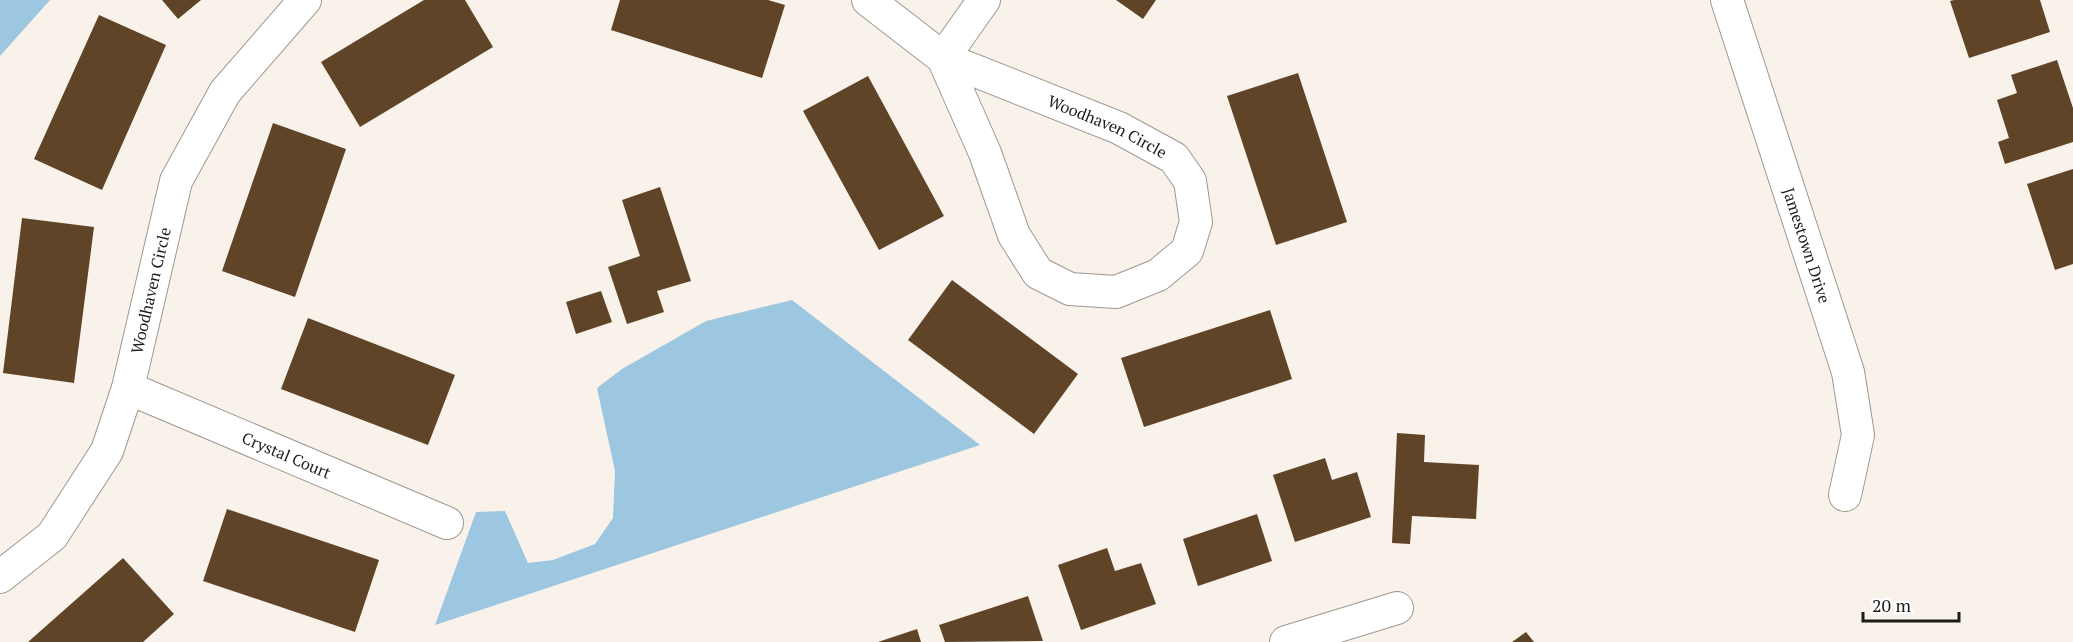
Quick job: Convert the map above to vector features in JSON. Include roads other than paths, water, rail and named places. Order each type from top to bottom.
[{"type":"street","name":"Woodhaven Circle","points":[[0,577],[52,536],[107,451],[128,388],[176,181],[225,92],[304,0]]},
{"type":"street","name":"Woodhaven Circle","points":[[868,0],[943,58],[1119,128],[1174,158],[1190,181],[1196,222],[1187,251],[1158,275],[1116,292],[1070,289],[1038,273],[1014,235],[986,153],[943,58]]},
{"type":"street","points":[[943,58],[984,0]]},
{"type":"street","name":"Jamestown Drive","points":[[1727,0],[1848,372],[1858,435],[1845,495]]},
{"type":"street","name":"Crystal Court","points":[[128,388],[447,523]]},
{"type":"street","points":[[1286,642],[1397,608]]},
{"type":"water","points":[[0,0],[50,0],[0,56]]},
{"type":"water","points":[[792,300],[980,445],[435,625],[476,512],[505,511],[528,563],[553,560],[595,544],[613,518],[615,471],[597,388],[622,369],[706,321]]}]
